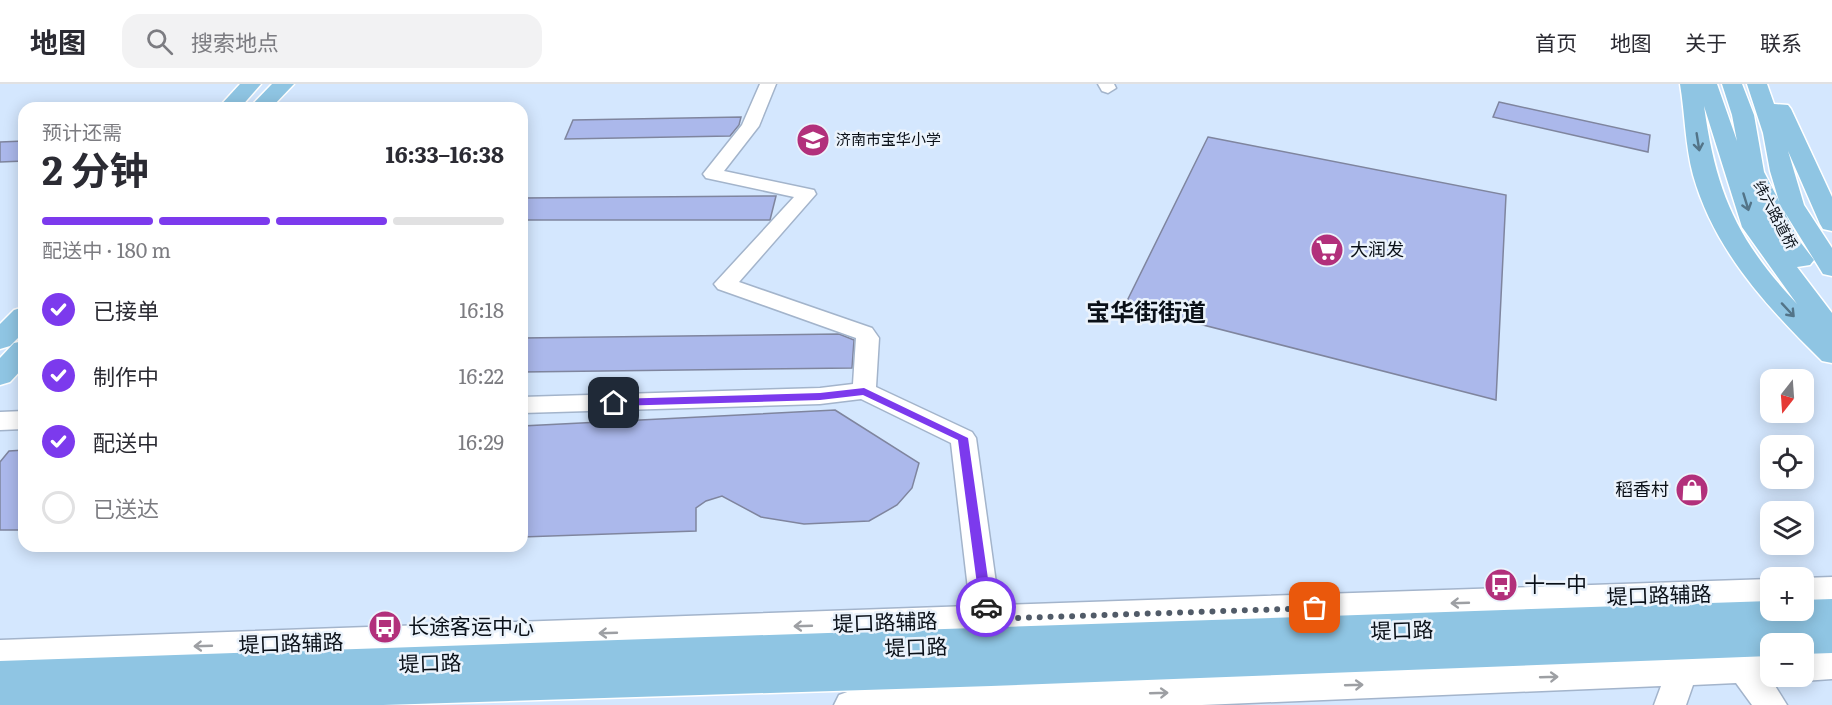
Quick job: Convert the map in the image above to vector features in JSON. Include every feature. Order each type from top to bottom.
[{"type":"main road","points":[[234,102],[251,84]]},
{"type":"main road","points":[[265,102],[284,84]]},
{"type":"main road","points":[[1690,84],[1703,173],[1719,219],[1747,265],[1832,354]]},
{"type":"main road","points":[[1707,84],[1754,227],[1832,332]]},
{"type":"main road","name":"纬六路道桥","points":[[1732,84],[1743,115],[1753,172],[1786,241],[1832,301]]},
{"type":"main road","name":"纬六路道桥","points":[[1757,84],[1774,133],[1781,171],[1792,206],[1832,268]]},
{"type":"main road","points":[[1770,84],[1832,224]]},
{"type":"main road","points":[[1780,84],[1832,189]]},
{"type":"main road","points":[[0,340],[18,322]]},
{"type":"main road","points":[[0,375],[18,356]]},
{"type":"main road","name":"堤口路","points":[[0,699],[991,658],[1832,615]]},
{"type":"main road","name":"堤口路","points":[[0,678],[991,658],[1832,637]]},
{"type":"street","points":[[768,84],[750,126],[712,174],[807,194],[724,284],[864,333],[868,338],[864,391]]},
{"type":"street","points":[[528,405],[820,396],[864,391],[963,438],[991,658]]},
{"type":"street","points":[[0,421],[18,420]]},
{"type":"street","points":[[1814,590],[1832,589]]},
{"type":"street","name":"堤口路辅路","points":[[850,705],[991,658],[1760,592]]},
{"type":"street","name":"堤口路辅路","points":[[0,653],[991,658],[1682,672],[1757,668]]},
{"type":"street","points":[[1814,666],[1832,665]]},
{"type":"street","points":[[1757,668],[1771,705]]},
{"type":"street","points":[[1671,705],[1682,672]]},
{"type":"building","points":[[1499,102],[1650,135],[1648,152],[1493,117]]},
{"type":"building","points":[[741,117],[739,125],[730,136],[565,139],[573,120]]},
{"type":"building","name":"大润发","points":[[1208,137],[1506,195],[1496,400],[1125,305]]},
{"type":"building","points":[[18,141],[18,161],[0,162],[0,142]]},
{"type":"building","points":[[776,196],[770,220],[528,220],[528,198]]},
{"type":"building","points":[[839,334],[854,340],[852,368],[528,372],[528,338]]},
{"type":"building","points":[[835,410],[919,463],[912,488],[897,505],[869,521],[804,524],[761,517],[722,496],[706,501],[696,508],[696,531],[528,537],[528,426]]},
{"type":"building","points":[[18,450],[18,530],[0,530],[0,462],[9,451]]},
{"type":"way so far","points":[[986,607],[987,619],[1315,608]]},
{"type":"place","name":"济南市宝华小学","points":[[813,140]]},
{"type":"place","name":"大润发","points":[[1327,250]]},
{"type":"place","name":"稻香村","points":[[1692,490]]},
{"type":"place","name":"十一中","points":[[1501,585]]},
{"type":"place","name":"长途客运中心","points":[[385,627]]},
{"type":"district","name":"宝华街街道","points":[[1146,313]]},
{"type":"route","points":[[614,403],[820,396],[864,391],[963,438],[986,607]]}]
